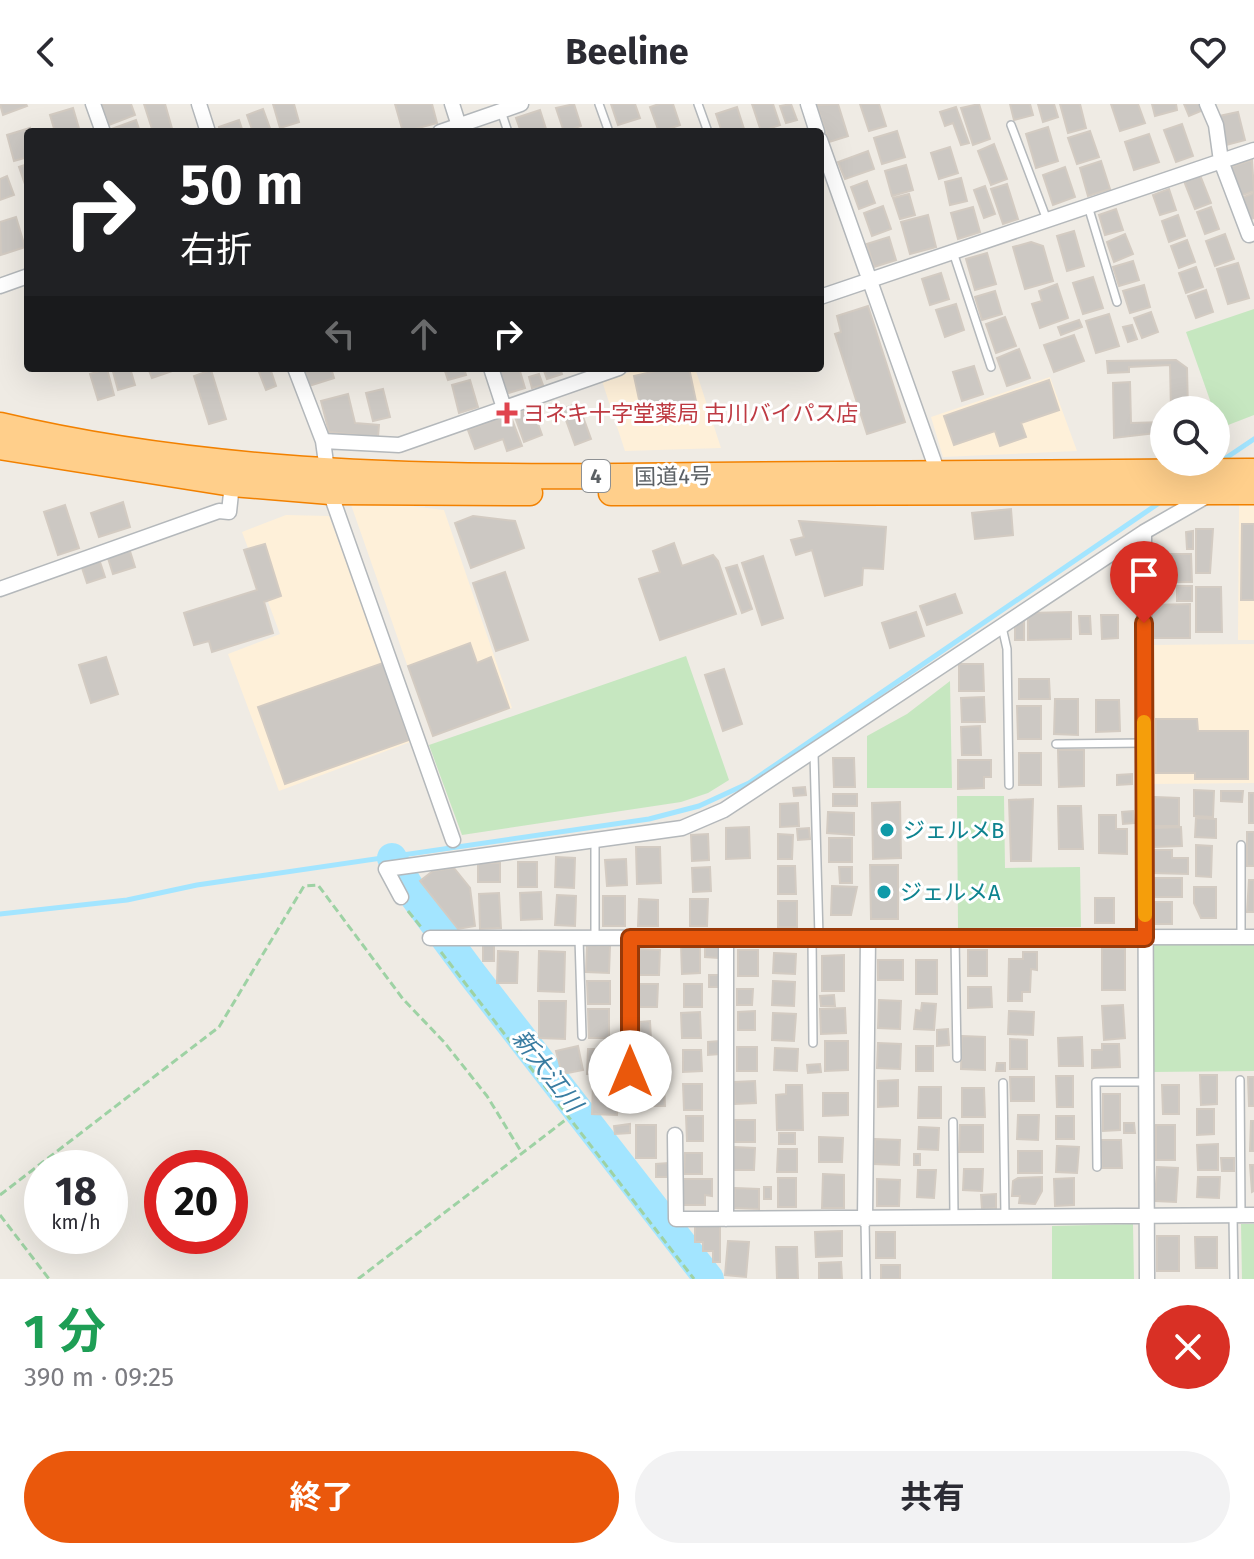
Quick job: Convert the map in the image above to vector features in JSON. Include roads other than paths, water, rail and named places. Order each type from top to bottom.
[{"type":"highway","name":"国道4号","points":[[0,425],[328,482],[1161,491],[1201,485],[1228,471],[1254,471]]},
{"type":"highway","name":"国道4号","points":[[0,447],[232,484],[938,473],[1201,485],[1254,492]]},
{"type":"street","points":[[93,104],[102,128]]},
{"type":"street","points":[[199,104],[207,128]]},
{"type":"street","points":[[452,104],[459,126]]},
{"type":"street","points":[[453,128],[521,104]]},
{"type":"street","points":[[808,104],[816,128]]},
{"type":"street","points":[[1207,104],[1216,125],[1221,161],[1249,235],[1254,233]]},
{"type":"street","points":[[824,296],[1254,150]]},
{"type":"street","points":[[824,152],[938,473]]},
{"type":"street","points":[[0,286],[24,277]]},
{"type":"street","points":[[297,372],[323,441],[328,482],[453,840]]},
{"type":"street","points":[[492,372],[504,408]]},
{"type":"street","points":[[323,441],[399,445],[608,372]]},
{"type":"street","points":[[0,589],[219,511],[229,512],[232,484]]},
{"type":"street","points":[[401,897],[390,876],[430,866],[682,828],[724,810],[814,754],[1144,532],[1201,485]]},
{"type":"street","points":[[1144,532],[1147,1279]]},
{"type":"street","points":[[726,937],[726,1219]]},
{"type":"street","points":[[865,1220],[868,937]]},
{"type":"street","points":[[431,938],[1248,937]]},
{"type":"street","points":[[675,1135],[676,1219],[1243,1215]]},
{"type":"lane","points":[[599,104],[608,128]]},
{"type":"lane","points":[[698,104],[707,128]]},
{"type":"lane","points":[[501,111],[507,128]]},
{"type":"lane","points":[[1011,125],[1047,220]]},
{"type":"lane","points":[[1088,206],[1117,302]]},
{"type":"lane","points":[[953,252],[991,367]]},
{"type":"lane","points":[[1002,626],[1007,649],[1009,785]]},
{"type":"lane","points":[[1056,744],[1144,743]]},
{"type":"lane","points":[[813,1043],[816,937],[814,754]]},
{"type":"lane","points":[[595,842],[595,938]]},
{"type":"lane","points":[[1241,845],[1248,937]]},
{"type":"lane","points":[[955,937],[957,1058]]},
{"type":"lane","points":[[579,938],[582,1036]]},
{"type":"lane","points":[[630,938],[630,1072]]},
{"type":"lane","points":[[1234,1279],[1243,1215],[1240,1080]]},
{"type":"lane","points":[[1097,1167],[1096,1082],[1146,1082]]},
{"type":"lane","points":[[1003,1083],[1005,1218]]},
{"type":"lane","points":[[953,1122],[954,1219]]},
{"type":"lane","points":[[865,1220],[866,1279]]},
{"type":"waterway","points":[[1230,455],[1254,439]]},
{"type":"waterway","points":[[0,914],[127,900],[197,885],[649,819],[699,806],[749,783],[1162,501]]},
{"type":"waterway","name":"新大江川","points":[[392,858],[415,897],[472,974],[709,1279]]},
{"type":"place","name":"ヨネキ十字堂薬局 古川バイパス店","points":[[507,413]]},
{"type":"place","name":"ジェルメB","points":[[887,830]]},
{"type":"place","name":"ジェルメA","points":[[884,892]]}]
